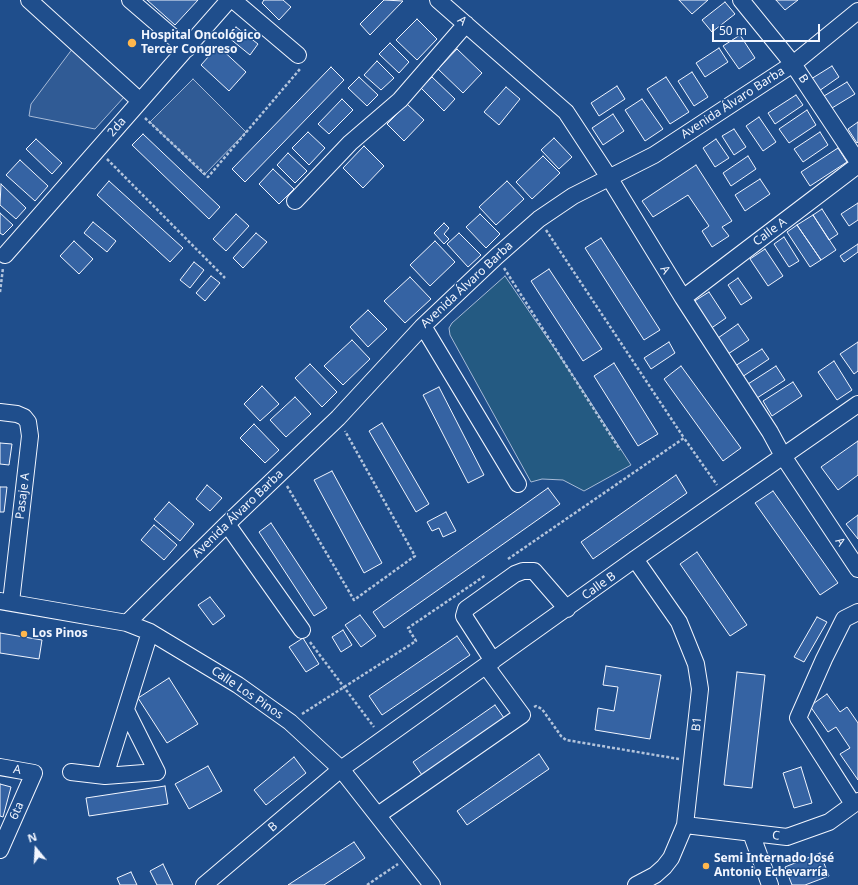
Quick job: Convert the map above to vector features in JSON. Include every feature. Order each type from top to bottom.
[{"type":"street","points":[[30,0],[137,105]]},
{"type":"street","points":[[130,0],[187,49]]},
{"type":"street","name":"2da","points":[[5,255],[229,0]]},
{"type":"street","points":[[233,0],[298,55]]},
{"type":"street","name":"A","points":[[438,0],[566,112],[610,179],[682,298],[770,432],[783,456],[858,569]]},
{"type":"street","name":"B","points":[[741,0],[793,64],[858,164]]},
{"type":"street","name":"Avenida Álvaro Barba","points":[[127,623],[227,524],[338,418],[423,326],[497,256],[539,219],[573,196],[610,179],[654,155],[793,64],[858,11]]},
{"type":"street","points":[[295,201],[350,143],[400,100],[466,24]]},
{"type":"street","name":"Calle A","points":[[682,298],[858,164]]},
{"type":"street","points":[[423,326],[518,484]]},
{"type":"street","name":"Calle B","points":[[342,769],[635,559],[858,404]]},
{"type":"street","name":"Pasaje A","points":[[0,412],[17,414],[24,417],[28,422],[30,436],[6,601]]},
{"type":"street","points":[[227,524],[302,630]]},
{"type":"street","name":"B1","points":[[635,559],[679,622],[696,664],[700,690],[685,825],[671,858],[664,867],[655,875],[636,885]]},
{"type":"street","points":[[378,816],[522,715],[489,664],[464,616],[466,609],[515,574],[523,571],[534,571],[567,609]]},
{"type":"street","name":"Calle Los Pinos","points":[[6,601],[127,623],[150,632],[251,694],[290,722],[342,769],[432,885]]},
{"type":"street","points":[[856,802],[798,718],[824,658],[844,619],[858,612]]},
{"type":"street","points":[[105,776],[150,632]]},
{"type":"street","points":[[71,772],[105,776],[157,772],[126,710]]},
{"type":"street","name":"A","points":[[0,767],[34,773]]},
{"type":"street","name":"B","points":[[204,885],[342,769]]},
{"type":"street","name":"6ta","points":[[0,850],[34,773]]},
{"type":"street","name":"C","points":[[685,825],[787,837],[829,822],[856,802]]},
{"type":"street","points":[[750,833],[770,885]]},
{"type":"path","points":[[137,105],[208,178],[304,64],[298,55]]},
{"type":"path","points":[[97,150],[225,278]]},
{"type":"path","points":[[539,219],[684,438]]},
{"type":"path","points":[[0,292],[5,255]]},
{"type":"path","points":[[497,256],[620,450]]},
{"type":"path","points":[[280,473],[354,600],[415,556],[338,418]]},
{"type":"path","points":[[302,630],[383,739]]},
{"type":"path","points":[[522,715],[536,706],[542,709],[561,736],[566,740],[693,761]]},
{"type":"path","points":[[367,885],[410,855]]},
{"type":"shaded area","points":[[73,48],[125,96],[95,129],[29,116],[31,104]]},
{"type":"shaded area","points":[[193,79],[246,132],[204,175],[150,122]]},
{"type":"shaded area","points":[[505,276],[580,386],[631,465],[584,491],[563,480],[542,479],[531,482],[450,335],[449,328],[452,323]]},
{"type":"building","points":[[147,0],[198,0],[175,25]]},
{"type":"building","points":[[264,0],[283,0],[291,7],[279,20],[262,3]]},
{"type":"building","points":[[384,0],[403,1],[370,35],[360,24]]},
{"type":"building","points":[[679,0],[708,0],[692,14]]},
{"type":"building","points":[[776,0],[798,0],[785,10]]},
{"type":"building","points":[[725,2],[735,14],[712,32],[702,20]]},
{"type":"building","points":[[417,19],[437,39],[417,60],[396,40]]},
{"type":"building","points":[[236,27],[258,44],[250,55],[228,37]]},
{"type":"building","points":[[740,35],[755,58],[739,69],[723,46]]},
{"type":"building","points":[[390,43],[409,62],[399,73],[379,54]]},
{"type":"building","points":[[218,46],[246,72],[229,91],[201,65]]},
{"type":"building","points":[[719,48],[728,62],[705,77],[696,63]]},
{"type":"building","points":[[457,49],[482,73],[463,93],[438,69]]},
{"type":"building","points":[[377,61],[394,78],[381,90],[364,75]]},
{"type":"building","points":[[832,66],[839,77],[819,91],[811,79]]},
{"type":"building","points":[[331,67],[344,80],[245,182],[232,169]]},
{"type":"building","points":[[692,72],[708,97],[694,106],[678,81]]},
{"type":"building","points":[[359,77],[378,95],[367,106],[348,88]]},
{"type":"building","points":[[432,77],[455,99],[444,111],[421,88]]},
{"type":"building","points":[[666,77],[689,112],[670,124],[647,89]]},
{"type":"building","points":[[847,82],[855,94],[832,108],[824,96]]},
{"type":"building","points":[[617,86],[625,99],[599,116],[591,103]]},
{"type":"building","points":[[506,87],[520,99],[499,125],[484,112]]},
{"type":"building","points":[[796,95],[803,105],[775,124],[768,113]]},
{"type":"building","points":[[342,99],[353,110],[329,134],[318,124]]},
{"type":"building","points":[[642,99],[663,129],[645,141],[625,110]]},
{"type":"building","points":[[407,104],[424,120],[404,141],[387,124]]},
{"type":"building","points":[[807,110],[816,125],[789,143],[779,129]]},
{"type":"building","points":[[613,114],[624,131],[603,145],[592,128]]},
{"type":"building","points":[[759,117],[776,142],[763,151],[746,126]]},
{"type":"building","points":[[858,122],[858,142],[857,143],[848,129]]},
{"type":"building","points":[[734,129],[746,147],[734,155],[722,136]]},
{"type":"building","points":[[308,132],[325,148],[309,165],[292,148]]},
{"type":"building","points":[[820,132],[828,145],[803,162],[794,149]]},
{"type":"building","points":[[143,134],[220,207],[209,219],[132,145]]},
{"type":"building","points":[[554,138],[572,157],[559,169],[541,150]]},
{"type":"building","points":[[36,139],[62,163],[52,174],[26,149]]},
{"type":"building","points":[[716,139],[729,158],[715,167],[703,148]]},
{"type":"building","points":[[364,146],[384,166],[363,188],[343,168]]},
{"type":"building","points":[[838,148],[847,162],[810,186],[801,172]]},
{"type":"building","points":[[288,153],[307,171],[295,183],[277,165]]},
{"type":"building","points":[[543,156],[560,173],[532,199],[516,182]]},
{"type":"building","points":[[748,156],[756,169],[731,186],[723,173]]},
{"type":"building","points":[[20,160],[48,186],[35,201],[6,175]]},
{"type":"building","points":[[696,165],[732,221],[722,227],[729,236],[712,247],[702,231],[709,226],[688,195],[653,217],[642,201]]},
{"type":"building","points":[[273,169],[294,189],[279,204],[259,184]]},
{"type":"building","points":[[760,179],[770,194],[745,211],[735,195]]},
{"type":"building","points":[[109,181],[183,248],[170,262],[97,195]]},
{"type":"building","points":[[507,181],[524,199],[496,225],[479,207]]},
{"type":"building","points":[[1,184],[26,208],[16,219],[0,205]]},
{"type":"building","points":[[858,203],[858,220],[849,226],[841,214]]},
{"type":"building","points":[[822,209],[838,234],[829,240],[813,215]]},
{"type":"building","points":[[0,213],[13,225],[3,235],[0,233]]},
{"type":"building","points":[[236,214],[249,226],[226,251],[213,239]]},
{"type":"building","points":[[480,214],[500,234],[486,248],[466,227]]},
{"type":"building","points":[[813,215],[836,250],[821,260],[797,225]]},
{"type":"building","points":[[93,222],[116,241],[107,252],[84,233]]},
{"type":"building","points":[[444,223],[449,228],[444,234],[449,239],[444,244],[434,233]]},
{"type":"building","points":[[797,225],[821,260],[810,267],[787,232]]},
{"type":"building","points":[[256,233],[267,242],[243,268],[233,258]]},
{"type":"building","points":[[459,233],[481,255],[468,267],[447,244]]},
{"type":"building","points":[[784,237],[799,261],[789,267],[774,244]]},
{"type":"building","points":[[601,238],[660,330],[644,340],[585,248]]},
{"type":"building","points":[[74,241],[93,259],[79,274],[60,256]]},
{"type":"building","points":[[435,241],[455,262],[430,286],[410,265]]},
{"type":"building","points":[[858,244],[858,252],[844,262],[840,256]]},
{"type":"building","points":[[765,249],[783,276],[768,286],[750,259]]},
{"type":"building","points":[[194,262],[204,270],[190,288],[180,280]]},
{"type":"building","points":[[549,269],[602,349],[583,361],[531,281]]},
{"type":"building","points":[[211,276],[220,283],[205,301],[196,293]]},
{"type":"building","points":[[410,277],[431,299],[405,323],[384,301]]},
{"type":"building","points":[[738,278],[752,298],[741,305],[728,285]]},
{"type":"building","points":[[709,292],[726,318],[710,329],[693,302]]},
{"type":"building","points":[[368,310],[387,329],[368,347],[350,327]]},
{"type":"building","points":[[738,324],[749,340],[728,354],[718,338]]},
{"type":"building","points":[[352,340],[370,359],[343,385],[324,366]]},
{"type":"building","points":[[669,342],[675,353],[651,369],[644,358]]},
{"type":"building","points":[[858,342],[858,371],[854,374],[840,354]]},
{"type":"building","points":[[762,349],[769,359],[742,377],[735,366]]},
{"type":"building","points":[[834,361],[852,390],[837,400],[818,372]]},
{"type":"building","points":[[614,363],[658,434],[638,446],[594,376]]},
{"type":"building","points":[[310,364],[337,392],[322,407],[295,378]]},
{"type":"building","points":[[681,366],[741,448],[723,461],[664,379]]},
{"type":"building","points":[[776,366],[785,380],[757,398],[748,384]]},
{"type":"building","points":[[793,382],[802,396],[772,416],[763,401]]},
{"type":"building","points":[[262,386],[279,404],[260,421],[244,404]]},
{"type":"building","points":[[439,387],[484,475],[468,483],[423,395]]},
{"type":"building","points":[[295,397],[311,414],[286,437],[270,420]]},
{"type":"building","points":[[382,423],[429,504],[416,512],[369,431]]},
{"type":"building","points":[[254,424],[279,450],[265,463],[240,438]]},
{"type":"building","points":[[858,441],[858,475],[838,490],[821,467]]},
{"type":"building","points":[[0,443],[12,444],[9,465],[0,464]]},
{"type":"building","points":[[332,471],[382,563],[364,573],[314,480]]},
{"type":"building","points":[[676,475],[687,493],[593,559],[581,542]]},
{"type":"building","points":[[207,485],[222,498],[210,511],[196,499]]},
{"type":"building","points":[[0,487],[7,487],[4,512],[0,512]]},
{"type":"building","points":[[548,488],[560,504],[384,628],[373,612]]},
{"type":"building","points":[[773,491],[838,583],[820,595],[755,503]]},
{"type":"building","points":[[169,502],[194,524],[180,541],[154,519]]},
{"type":"building","points":[[446,512],[456,531],[443,537],[439,528],[432,531],[427,522]]},
{"type":"building","points":[[858,515],[858,539],[846,524]]},
{"type":"building","points":[[271,523],[327,608],[314,616],[259,532]]},
{"type":"building","points":[[154,525],[177,545],[164,560],[141,540]]},
{"type":"building","points":[[697,552],[747,625],[730,636],[680,564]]},
{"type":"building","points":[[210,597],[225,616],[213,625],[198,605]]},
{"type":"building","points":[[360,615],[376,636],[361,647],[345,625]]},
{"type":"building","points":[[817,617],[827,622],[804,662],[794,657]]},
{"type":"building","points":[[343,630],[352,645],[341,652],[332,637]]},
{"type":"building","points":[[0,633],[42,640],[39,659],[0,653]]},
{"type":"building","points":[[457,636],[470,655],[382,715],[369,696]]},
{"type":"building","points":[[303,638],[319,664],[306,672],[289,647]]},
{"type":"building","points":[[606,666],[661,675],[650,739],[595,730],[598,708],[614,711],[618,687],[603,685]]},
{"type":"building","points":[[737,672],[765,675],[752,788],[724,785]]},
{"type":"building","points":[[169,678],[198,724],[167,743],[138,698]]},
{"type":"building","points":[[827,694],[840,712],[847,707],[858,723],[858,780],[840,754],[850,748],[836,727],[828,732],[810,706]]},
{"type":"building","points":[[495,705],[504,718],[422,775],[413,762]]},
{"type":"building","points":[[539,754],[549,769],[467,825],[457,811]]},
{"type":"building","points":[[294,757],[306,773],[266,805],[254,790]]},
{"type":"building","points":[[208,766],[222,791],[189,809],[175,784]]},
{"type":"building","points":[[801,767],[812,803],[794,808],[783,773]]},
{"type":"building","points":[[0,784],[11,787],[3,817],[0,816]]},
{"type":"building","points":[[165,786],[168,804],[89,816],[86,798]]},
{"type":"building","points":[[354,842],[365,858],[324,885],[288,885]]},
{"type":"building","points":[[820,853],[829,876],[805,885],[792,885],[785,867]]},
{"type":"building","points":[[163,864],[173,885],[157,885],[150,871]]},
{"type":"building","points":[[131,872],[137,885],[120,885],[117,878]]},
{"type":"place","name":"Hospital Oncológico Tercer Congreso","points":[[132,43]]},
{"type":"place","name":"Los Pinos","points":[[24,634]]},
{"type":"place","name":"Semi Internado José Antonio Echevarría","points":[[706,866]]}]
